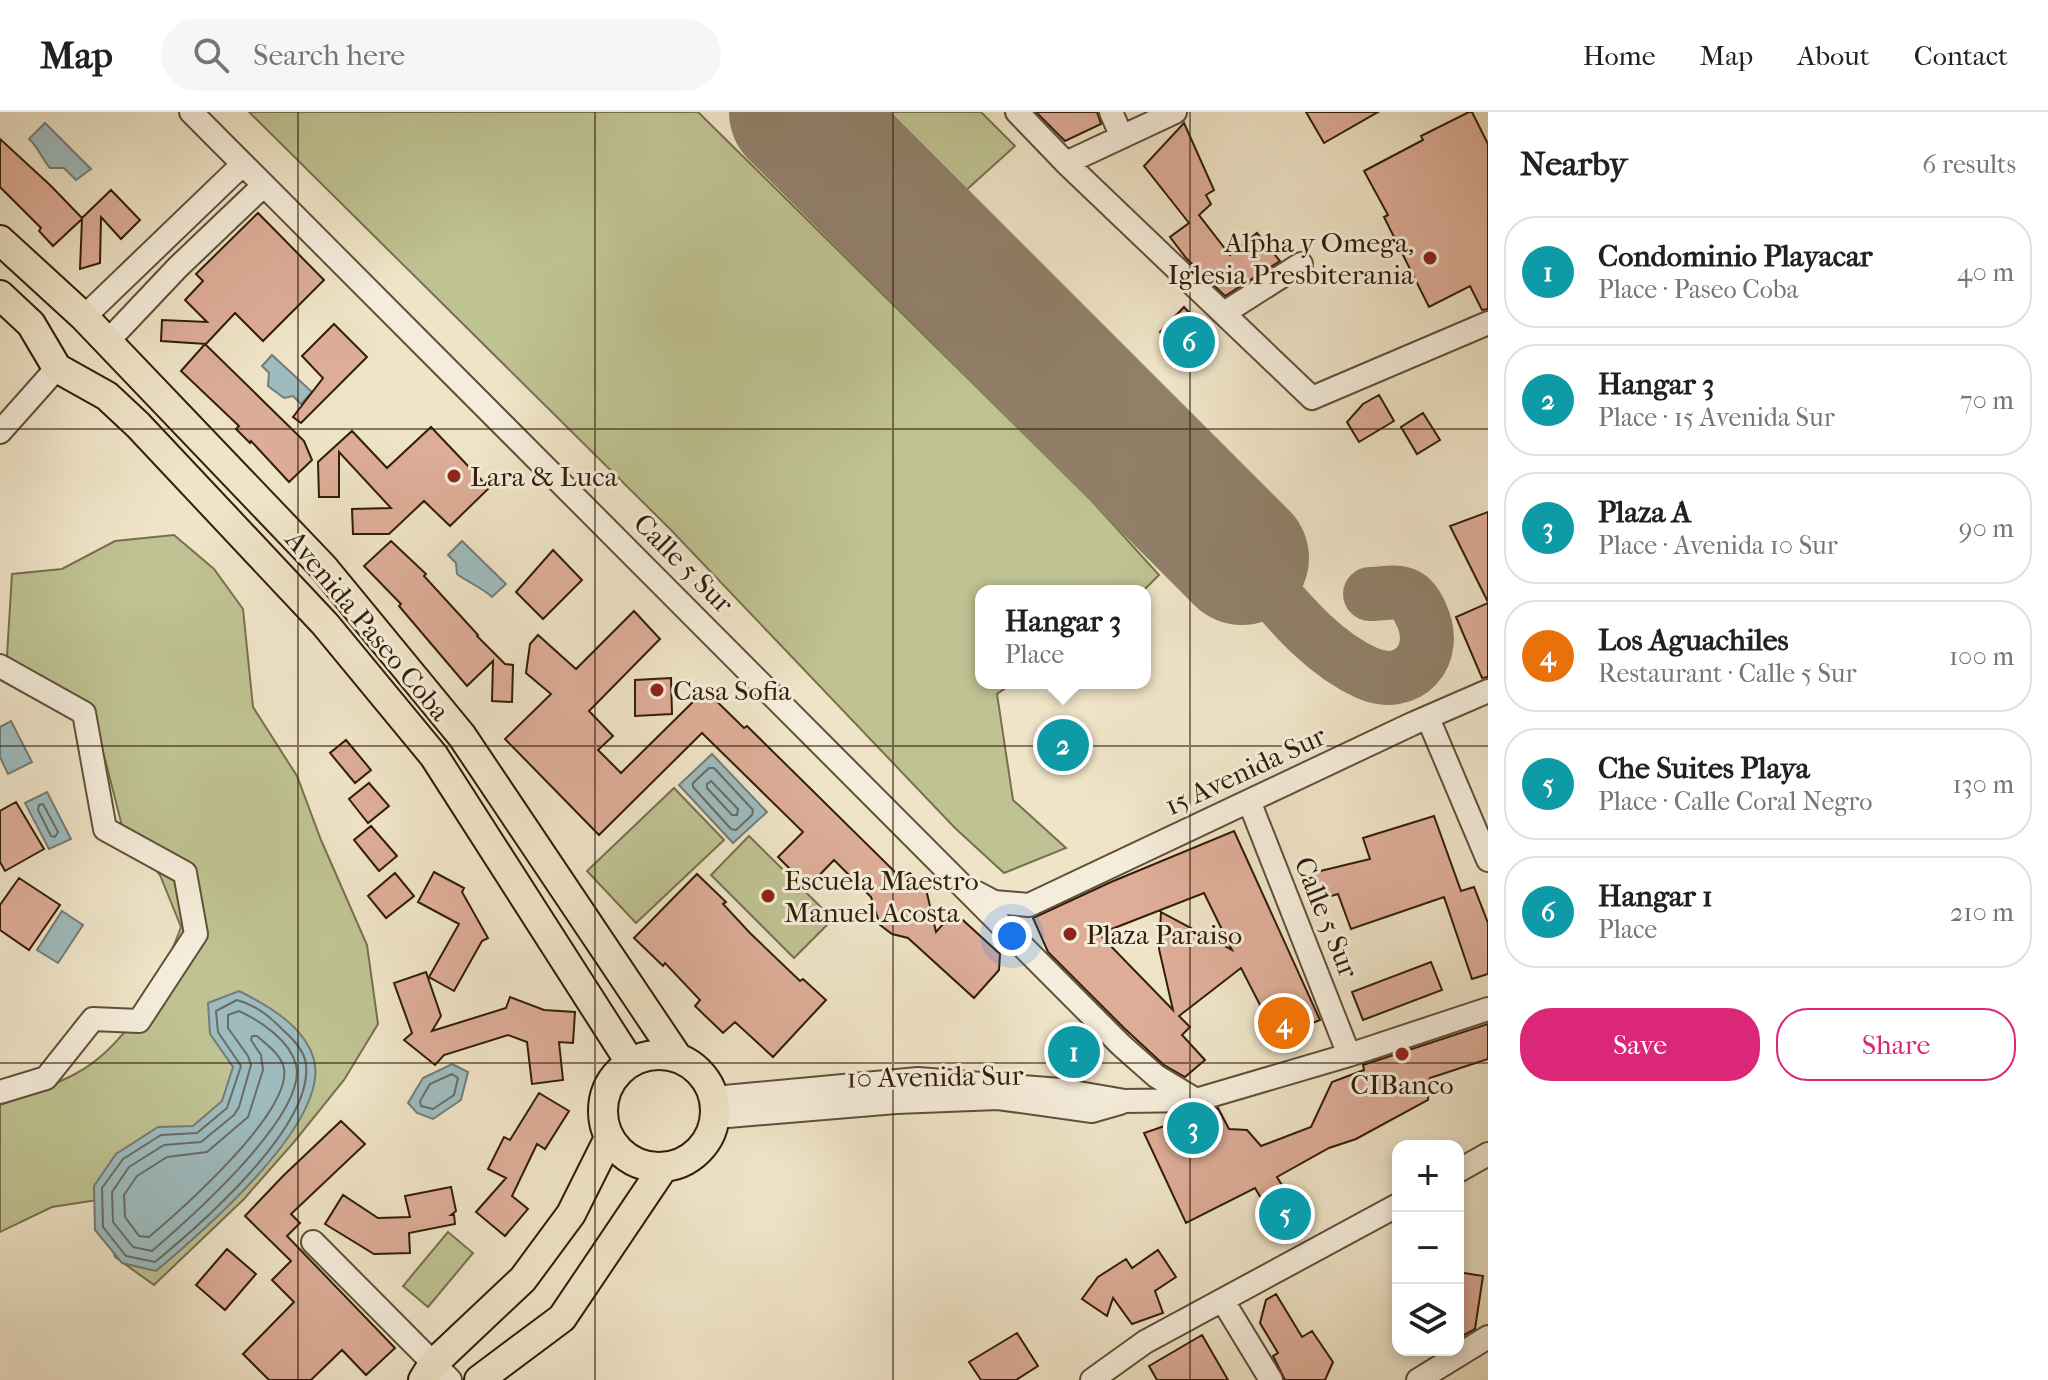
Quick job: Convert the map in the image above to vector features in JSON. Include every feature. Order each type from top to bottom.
[{"type":"main road","name":"Avenida Paseo Coba","points":[[6,258],[84,317],[323,567],[462,736],[678,1058]]},
{"type":"main road","points":[[0,295],[31,324],[57,368]]},
{"type":"main road","name":"Avenida Paseo Coba","points":[[57,368],[107,396],[138,425],[325,624],[434,756],[630,1062]]},
{"type":"main road","points":[[138,425],[164,399]]},
{"type":"main road","points":[[654,1055],[678,1058],[695,1067],[707,1081],[715,1107],[712,1132],[693,1157],[678,1165],[663,1168],[632,1161],[609,1138],[602,1109],[605,1094],[611,1081],[630,1062],[654,1055]]},
{"type":"main road","points":[[435,1375],[523,1279],[571,1214],[609,1138]]},
{"type":"main road","points":[[479,1380],[562,1318],[663,1168]]},
{"type":"street","name":"Calle 5 Sur","points":[[191,112],[1121,1045],[1156,1076],[1196,1100]]},
{"type":"street","points":[[1017,112],[1066,163],[1312,398],[1488,323]]},
{"type":"street","points":[[1111,112],[1122,137]]},
{"type":"street","points":[[1066,163],[1175,112]]},
{"type":"street","points":[[84,317],[243,164]]},
{"type":"street","points":[[108,341],[178,267],[264,185]]},
{"type":"street","points":[[1224,313],[1301,264]]},
{"type":"street","points":[[0,432],[57,368]]},
{"type":"street","points":[[0,666],[84,713],[105,829],[185,873],[196,934],[139,1021],[93,1019],[46,1078],[0,1092]]},
{"type":"street","name":"15 Avenida Sur","points":[[1029,905],[1488,691]]},
{"type":"street","points":[[1428,718],[1488,860]]},
{"type":"street","name":"Calle 5 Sur","points":[[1249,801],[1349,1055]]},
{"type":"street","points":[[965,887],[994,902],[1029,905],[1023,916],[1026,951]]},
{"type":"street","points":[[1196,1100],[1349,1055],[1488,1009]]},
{"type":"street","points":[[1121,1045],[1133,1065],[1136,1086],[1125,1101]]},
{"type":"street","name":"10 Avenida Sur","points":[[715,1107],[998,1098],[1092,1111],[1125,1101],[1196,1100]]},
{"type":"street","points":[[1464,1168],[1488,1154]]},
{"type":"street","points":[[1092,1380],[1145,1342],[1392,1208]]},
{"type":"street","points":[[313,1242],[435,1375]]},
{"type":"street","points":[[1223,1301],[1271,1380]]},
{"type":"street","points":[[1418,1380],[1488,1337]]},
{"type":"green space","points":[[249,112],[698,112],[1090,499],[1159,575],[1149,585],[975,585],[975,689],[1004,689],[997,694],[1013,800],[1066,848],[1004,873],[955,828],[670,529]]},
{"type":"green space","points":[[886,112],[981,112],[1015,146],[964,192]]},
{"type":"green space","points":[[174,535],[214,569],[243,609],[253,707],[297,776],[367,945],[378,1024],[344,1080],[294,1142],[244,1199],[154,1285],[115,1257],[97,1200],[52,1207],[0,1232],[0,1105],[75,1074],[111,1047],[140,1011],[181,927],[160,875],[123,830],[105,759],[69,697],[7,656],[12,574],[62,569],[115,541]]},
{"type":"green space","points":[[674,788],[724,840],[636,923],[587,871]]},
{"type":"green space","points":[[749,836],[833,919],[794,958],[711,875]]},
{"type":"green space","points":[[448,1232],[473,1253],[428,1307],[403,1286]]},
{"type":"water","points":[[45,123],[91,169],[76,180],[64,168],[50,168],[29,139]]},
{"type":"water","points":[[272,355],[312,392],[301,404],[293,396],[284,398],[268,386],[269,373],[262,366]]},
{"type":"water","points":[[462,541],[506,584],[492,597],[457,574],[456,563],[448,555]]},
{"type":"water","points":[[11,721],[32,762],[8,774],[0,757],[0,727]]},
{"type":"water","points":[[712,754],[767,812],[733,843],[679,785]]},
{"type":"water","points":[[47,792],[71,839],[49,849],[25,803]]},
{"type":"water","points":[[62,911],[83,925],[58,963],[37,950]]},
{"type":"water","points":[[239,991],[284,1018],[309,1048],[314,1060],[314,1086],[302,1114],[283,1145],[258,1175],[230,1205],[156,1271],[122,1263],[95,1230],[94,1186],[116,1154],[158,1127],[193,1126],[222,1101],[233,1067],[210,1034],[208,1003]]},
{"type":"water","points":[[452,1064],[468,1072],[461,1100],[433,1119],[417,1113],[408,1103],[423,1078]]},
{"type":"building","points":[[1036,112],[1097,112],[1101,124],[1065,141]]},
{"type":"building","points":[[1306,112],[1378,112],[1324,143]]},
{"type":"building","points":[[1472,112],[1488,144],[1488,309],[1482,310],[1470,286],[1429,307],[1384,217],[1388,215],[1364,171],[1423,140],[1421,136]]},
{"type":"building","points":[[1184,123],[1214,190],[1206,195],[1211,204],[1199,215],[1230,255],[1257,233],[1280,261],[1225,296],[1186,258],[1170,237],[1189,223],[1144,166]]},
{"type":"building","points":[[0,139],[82,218],[111,190],[140,220],[121,239],[101,217],[100,263],[80,269],[82,219],[53,246],[39,231],[41,228],[0,187]]},
{"type":"building","points":[[258,213],[324,280],[263,341],[235,313],[206,344],[161,341],[162,320],[207,322],[185,300],[203,281],[196,274]]},
{"type":"building","points":[[1184,307],[1208,337],[1183,361],[1169,348],[1173,345],[1160,332]]},
{"type":"building","points":[[334,324],[367,357],[301,423],[293,417],[323,378],[302,356]]},
{"type":"building","points":[[205,344],[304,441],[312,460],[289,482],[236,429],[239,426],[181,371]]},
{"type":"building","points":[[1379,395],[1394,421],[1359,442],[1347,422],[1363,404]]},
{"type":"building","points":[[1423,413],[1440,440],[1417,454],[1401,427]]},
{"type":"building","points":[[431,427],[489,488],[450,526],[424,501],[389,534],[353,534],[352,509],[391,508],[339,452],[339,497],[319,497],[318,462],[352,431],[387,468]]},
{"type":"building","points":[[1488,512],[1488,602],[1450,526]]},
{"type":"building","points":[[391,541],[426,574],[424,576],[477,636],[505,664],[513,665],[512,702],[492,701],[493,661],[467,686],[399,606],[401,604],[364,566]]},
{"type":"building","points":[[553,550],[582,580],[543,619],[516,592]]},
{"type":"building","points":[[1488,603],[1488,677],[1482,678],[1456,617]]},
{"type":"building","points":[[634,611],[660,639],[589,711],[613,736],[598,750],[621,773],[705,690],[744,728],[747,726],[899,876],[910,873],[926,889],[936,932],[954,912],[1000,954],[999,970],[974,998],[908,938],[892,934],[880,925],[871,897],[834,860],[808,887],[778,857],[803,832],[702,733],[599,835],[505,739],[551,694],[526,673],[530,644],[538,635],[576,669]]},
{"type":"building","points":[[671,678],[672,714],[635,716],[635,680]]},
{"type":"building","points":[[346,740],[371,770],[355,783],[330,753]]},
{"type":"building","points":[[369,783],[389,806],[368,823],[349,799]]},
{"type":"building","points":[[16,802],[44,849],[5,871],[0,862],[0,811]]},
{"type":"building","points":[[1434,816],[1461,891],[1474,887],[1488,923],[1488,974],[1472,979],[1444,897],[1351,929],[1338,894],[1321,899],[1312,873],[1370,859],[1363,838]]},
{"type":"building","points":[[371,826],[397,856],[379,871],[354,840]]},
{"type":"building","points":[[1234,831],[1320,1020],[1277,1038],[1241,968],[1179,1016],[1190,1027],[1182,1035],[1205,1060],[1185,1077],[1164,1065],[1048,952],[1033,918]],"holes":[[[1204,893],[1232,950],[1161,912],[1159,949],[1173,1010],[1099,934]]]},
{"type":"building","points":[[434,872],[464,888],[462,892],[488,938],[482,941],[454,991],[429,977],[459,924],[418,902]]},
{"type":"building","points":[[395,873],[414,896],[386,918],[368,896]]},
{"type":"building","points":[[697,874],[726,902],[723,904],[750,933],[800,981],[803,979],[826,1000],[773,1057],[735,1022],[723,1033],[695,1006],[700,1000],[665,963],[663,966],[634,938]]},
{"type":"building","points":[[19,878],[60,905],[29,950],[0,930],[0,905]]},
{"type":"building","points":[[1431,962],[1442,990],[1363,1020],[1352,992]]},
{"type":"building","points":[[426,972],[441,1016],[432,1031],[506,1008],[510,997],[544,1010],[575,1012],[573,1043],[559,1042],[563,1080],[532,1084],[527,1042],[508,1035],[444,1055],[435,1065],[404,1040],[412,1033],[394,983]]},
{"type":"building","points":[[1488,1024],[1488,1059],[1430,1078],[1428,1100],[1277,1177],[1307,1226],[1285,1239],[1255,1188],[1186,1223],[1144,1133],[1182,1120],[1184,1123],[1188,1118],[1218,1108],[1229,1129],[1247,1130],[1261,1146],[1311,1127],[1332,1082],[1364,1070],[1363,1065]]},
{"type":"building","points":[[1075,1025],[1101,1048],[1074,1078],[1048,1055]]},
{"type":"building","points":[[539,1093],[569,1111],[545,1149],[537,1144],[512,1196],[528,1209],[505,1236],[476,1212],[506,1178],[488,1169],[504,1137],[510,1140]]},
{"type":"building","points":[[341,1121],[365,1144],[291,1214],[300,1223],[287,1236],[395,1348],[366,1375],[342,1350],[311,1380],[269,1380],[243,1354],[294,1302],[272,1280],[291,1261],[245,1216]]},
{"type":"building","points":[[451,1187],[456,1211],[451,1215],[454,1215],[455,1224],[409,1233],[410,1253],[374,1254],[325,1224],[343,1195],[378,1218],[410,1217],[405,1196]]},
{"type":"building","points":[[227,1249],[256,1274],[225,1310],[196,1285]]},
{"type":"building","points":[[1158,1250],[1176,1277],[1155,1291],[1163,1313],[1132,1324],[1113,1298],[1107,1316],[1082,1299],[1098,1277],[1126,1259],[1132,1268]]},
{"type":"building","points":[[1464,1273],[1483,1276],[1475,1329],[1464,1335]]},
{"type":"building","points":[[1276,1294],[1302,1337],[1312,1331],[1333,1362],[1325,1380],[1285,1380],[1273,1356],[1278,1353],[1260,1323],[1266,1300]]},
{"type":"building","points":[[1017,1333],[1038,1366],[1016,1380],[981,1380],[969,1362]]},
{"type":"building","points":[[1202,1335],[1228,1380],[1157,1380],[1149,1366]]},
{"type":"taxiway","points":[[1242,558],[1314,637],[1348,663],[1382,677],[1407,673],[1423,656],[1427,643],[1420,611],[1411,599],[1402,594],[1370,594]]},
{"type":"runway","points":[[796,112],[1242,558]]},
{"type":"place","name":"Alpha y Omega, Iglesia Presbiterania","points":[[1430,258]]},
{"type":"place","name":"Hangar 1","points":[[1189,342]]},
{"type":"place","name":"Lara & Luca","points":[[454,476]]},
{"type":"place","name":"Casa Sofia","points":[[657,690]]},
{"type":"place","name":"Hangar 3","points":[[1063,745]]},
{"type":"place","name":"Escuela Maestro Manuel Acosta","points":[[768,896]]},
{"type":"place","name":"Plaza Paraiso","points":[[1070,934]]},
{"type":"place","name":"Los Aguachiles","points":[[1284,1023]]},
{"type":"place","name":"Condominio Playacar","points":[[1074,1052]]},
{"type":"place","name":"CIBanco","points":[[1402,1054]]},
{"type":"place","name":"Plaza A","points":[[1193,1128]]},
{"type":"place","name":"Che Suites Playa","points":[[1285,1214]]}]
